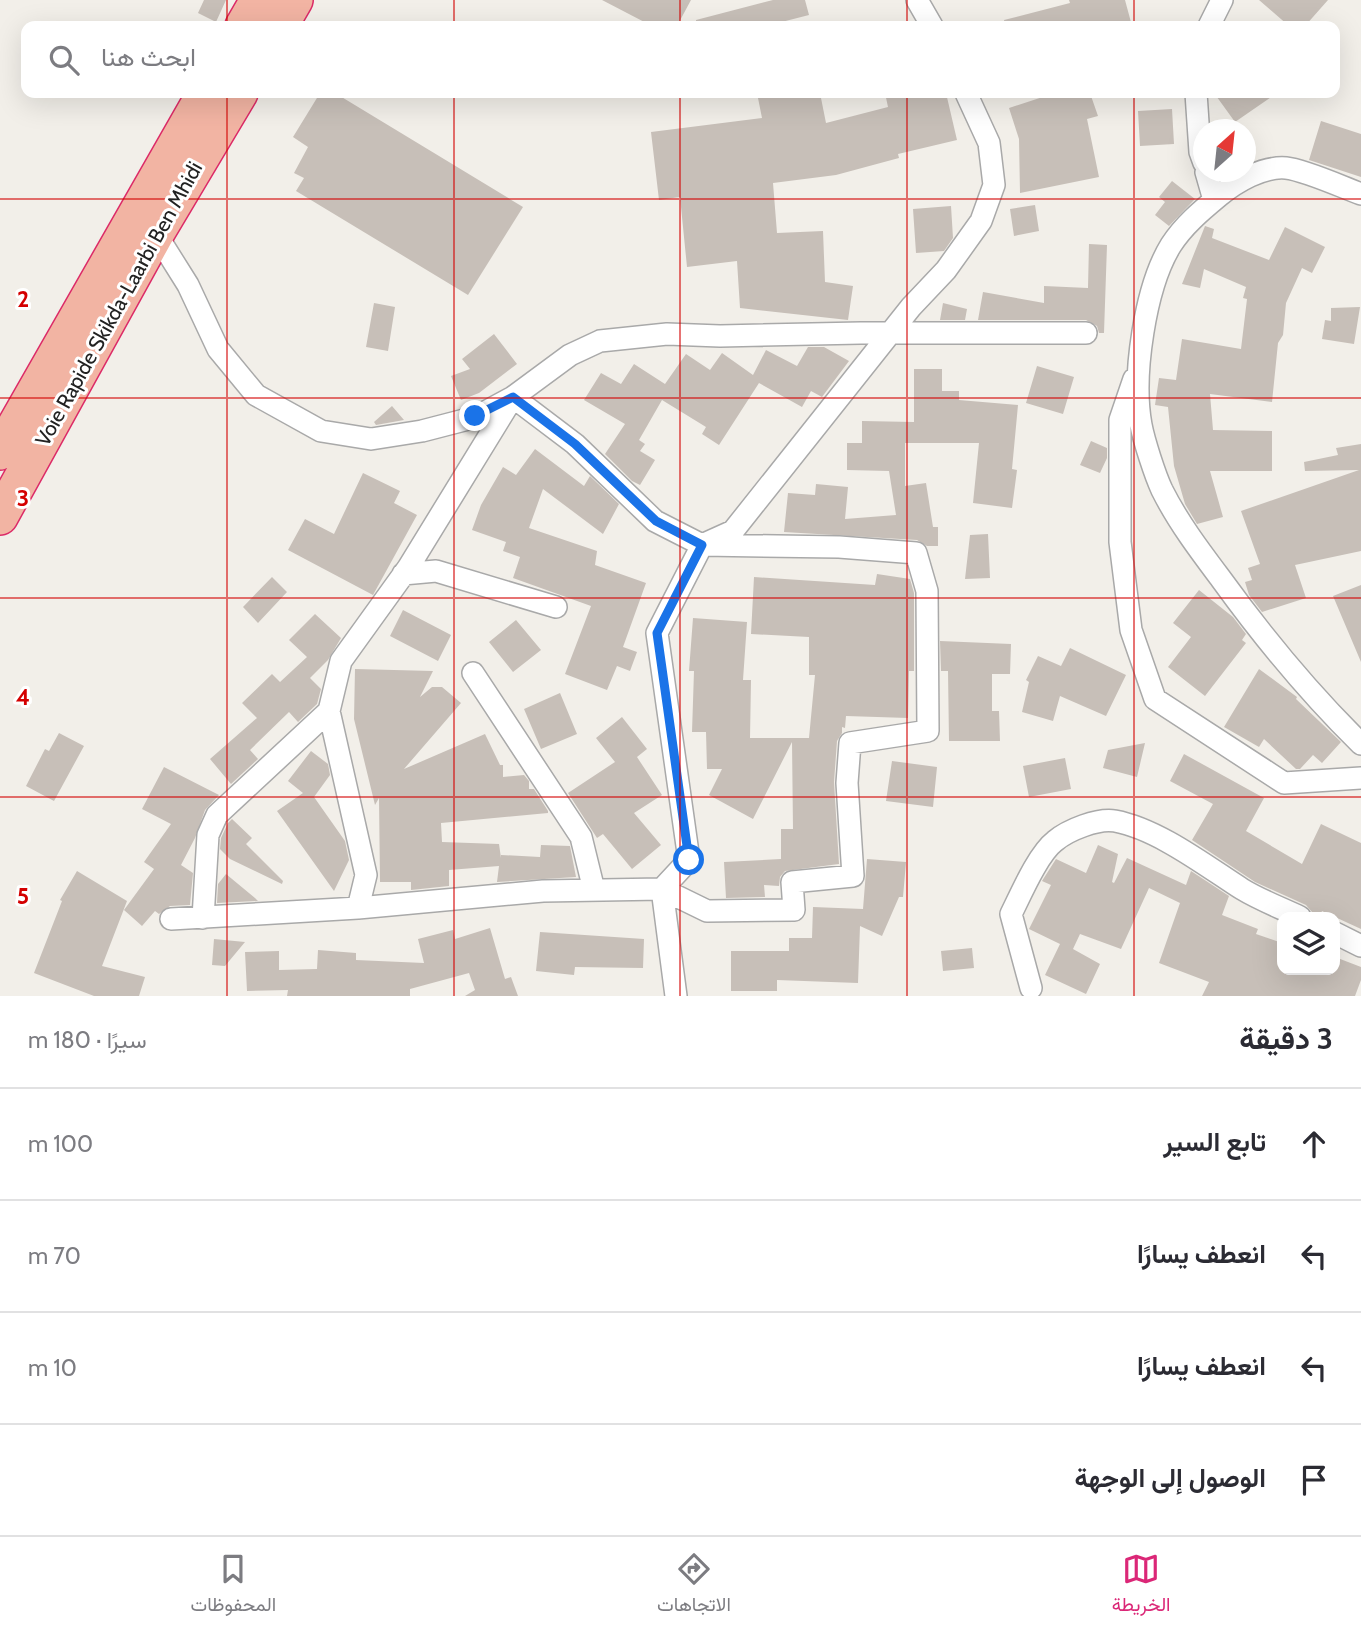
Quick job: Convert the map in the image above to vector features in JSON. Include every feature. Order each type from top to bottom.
[{"type":"highway","points":[[246,21],[258,0]]},
{"type":"highway","points":[[282,21],[295,0]]},
{"type":"highway","name":"Voie Rapide Skikda-Laarbi Ben Mhidi","points":[[0,452],[202,98]]},
{"type":"highway","name":"Voie Rapide Skikda-Laarbi Ben Mhidi","points":[[0,517],[156,234],[237,98]]},
{"type":"street","points":[[917,0],[929,21]]},
{"type":"street","points":[[1212,21],[1222,0]]},
{"type":"street","points":[[662,889],[689,860],[657,633],[702,545],[733,531],[911,307],[946,270],[981,221],[994,186],[989,143],[968,98]]},
{"type":"street","points":[[1196,98],[1198,119]]},
{"type":"street","points":[[1361,194],[1285,168],[1255,173],[1214,200],[1190,221],[1171,246],[1157,276],[1146,314],[1139,364],[1141,425],[1162,489],[1195,544],[1258,630],[1361,744]]},
{"type":"street","points":[[1209,182],[1214,200]]},
{"type":"street","points":[[156,234],[188,285],[218,349],[256,395],[321,430],[371,439],[422,431],[475,416],[513,397],[570,355],[600,341],[667,334],[720,336],[1086,333]]},
{"type":"street","points":[[1139,364],[1120,420],[1120,542],[1131,630],[1155,699],[1284,783],[1361,778]]},
{"type":"street","points":[[171,919],[358,908],[543,891],[662,889],[707,911],[794,911],[792,882],[853,876],[847,783],[850,743],[928,731],[927,592],[916,554],[839,547],[702,545],[656,521],[575,444],[513,397]]},
{"type":"street","points":[[358,908],[366,876],[329,711],[341,661],[404,574],[513,397]]},
{"type":"street","points":[[404,574],[436,571],[556,607]]},
{"type":"street","points":[[473,673],[581,837],[594,890]]},
{"type":"street","points":[[203,918],[208,835],[217,815],[329,711]]},
{"type":"street","points":[[1031,988],[1011,914],[1033,871],[1054,841],[1088,824],[1114,821],[1150,834],[1181,849],[1246,891],[1290,912]]},
{"type":"street","points":[[662,889],[676,996]]},
{"type":"street","points":[[1340,936],[1361,946]]},
{"type":"building","points":[[204,0],[226,0],[216,21],[198,13]]},
{"type":"building","points":[[602,0],[691,0],[680,21],[642,21]]},
{"type":"building","points":[[773,0],[805,0],[809,15],[786,21],[696,20]]},
{"type":"building","points":[[1069,0],[1125,0],[1131,21],[1004,21],[1004,20],[1070,3]]},
{"type":"building","points":[[1259,0],[1328,0],[1309,21],[1283,21]]},
{"type":"building","points":[[317,98],[343,98],[523,207],[468,295],[296,191],[304,178],[294,173],[308,147],[293,137]]},
{"type":"building","points":[[758,98],[821,98],[826,123],[888,107],[886,98],[947,98],[957,140],[898,154],[899,158],[836,175],[773,183],[777,233],[823,231],[825,282],[853,286],[848,320],[740,308],[737,261],[687,267],[680,197],[659,200],[651,132],[762,118]]},
{"type":"building","points":[[1040,98],[1092,98],[1098,116],[1087,119],[1099,177],[1020,193],[1019,139],[1009,108]]},
{"type":"building","points":[[1218,98],[1270,98],[1239,119],[1233,119]]},
{"type":"building","points":[[1172,109],[1174,144],[1140,146],[1138,111]]},
{"type":"building","points":[[1321,121],[1361,134],[1361,177],[1309,160]]},
{"type":"building","points":[[1172,181],[1195,199],[1169,226],[1155,215],[1165,202],[1159,197]]},
{"type":"building","points":[[1035,205],[1039,231],[1014,236],[1010,209]]},
{"type":"building","points":[[951,206],[953,238],[944,251],[916,253],[913,209]]},
{"type":"building","points":[[1205,226],[1214,229],[1212,238],[1269,260],[1285,227],[1325,247],[1312,273],[1302,268],[1286,303],[1283,335],[1278,343],[1272,402],[1210,394],[1213,430],[1272,431],[1272,471],[1210,471],[1223,517],[1197,524],[1185,504],[1174,466],[1168,407],[1155,405],[1159,378],[1176,380],[1182,339],[1241,349],[1247,299],[1243,298],[1246,287],[1204,269],[1200,288],[1182,284]]},
{"type":"building","points":[[1089,244],[1107,245],[1104,333],[1099,333],[1097,326],[1086,320],[978,320],[983,292],[1044,303],[1044,286],[1088,288]]},
{"type":"building","points":[[374,303],[395,307],[388,351],[366,347]]},
{"type":"building","points":[[943,303],[967,309],[965,320],[940,320]]},
{"type":"building","points":[[1360,307],[1354,344],[1322,339],[1325,320],[1331,321],[1331,308]]},
{"type":"building","points":[[494,334],[517,364],[479,393],[461,400],[451,376],[470,369],[462,359]]},
{"type":"building","points":[[808,347],[824,347],[849,361],[822,397],[811,391],[802,407],[759,383],[719,445],[702,434],[706,427],[662,400],[639,440],[645,444],[640,451],[655,460],[640,485],[632,481],[605,454],[625,424],[584,400],[601,373],[621,384],[634,364],[665,384],[686,354],[710,370],[722,353],[753,375],[766,350],[797,366]]},
{"type":"building","points":[[1037,366],[1074,377],[1063,414],[1026,403]]},
{"type":"building","points":[[914,369],[942,369],[942,391],[959,391],[959,400],[1018,405],[1012,469],[1017,470],[1012,508],[973,503],[979,443],[905,443],[905,486],[926,483],[933,527],[938,527],[938,546],[927,546],[917,540],[784,532],[788,493],[815,495],[816,484],[848,487],[845,519],[896,515],[889,471],[847,470],[847,443],[862,443],[862,421],[914,422]]},
{"type":"building","points":[[392,406],[404,420],[376,425],[374,422]]},
{"type":"building","points":[[1091,441],[1107,448],[1107,458],[1100,473],[1080,465]]},
{"type":"building","points":[[1361,444],[1361,551],[1295,565],[1306,598],[1262,612],[1249,595],[1245,582],[1252,580],[1248,568],[1260,564],[1241,511],[1359,470],[1305,471],[1304,462],[1338,455],[1336,448]]},
{"type":"building","points":[[535,449],[584,486],[590,476],[619,504],[603,534],[543,489],[529,528],[597,551],[595,565],[646,583],[623,647],[637,652],[630,671],[617,666],[607,690],[565,674],[591,606],[513,578],[520,557],[503,551],[506,542],[472,530],[481,505],[503,467],[516,475]]},
{"type":"building","points":[[363,473],[400,491],[394,503],[417,515],[373,595],[288,550],[305,519],[334,534]]},
{"type":"building","points":[[988,534],[990,578],[965,579],[970,535]]},
{"type":"building","points":[[877,574],[910,579],[914,593],[914,671],[909,671],[908,718],[846,716],[845,728],[842,727],[837,741],[834,782],[839,864],[785,871],[780,877],[779,886],[764,885],[765,897],[726,898],[724,862],[781,859],[781,829],[793,829],[792,742],[753,819],[709,795],[722,769],[707,769],[706,732],[692,732],[694,671],[689,671],[693,618],[747,622],[743,680],[751,680],[750,738],[809,738],[815,675],[809,675],[809,637],[751,634],[754,577],[875,585]]},
{"type":"building","points":[[272,577],[287,592],[258,623],[243,607]]},
{"type":"building","points":[[1361,585],[1361,662],[1333,596]]},
{"type":"building","points":[[1199,590],[1233,617],[1246,634],[1242,640],[1246,643],[1205,696],[1168,667],[1191,637],[1173,623]]},
{"type":"building","points":[[403,610],[451,635],[438,661],[390,636]]},
{"type":"building","points":[[315,614],[341,638],[328,660],[310,678],[321,689],[317,704],[298,722],[289,712],[250,750],[258,759],[231,784],[210,759],[257,718],[242,703],[272,674],[280,682],[307,657],[289,640]]},
{"type":"building","points":[[516,620],[541,650],[513,672],[489,642]]},
{"type":"building","points":[[940,641],[1011,644],[1010,674],[992,674],[992,711],[999,711],[1000,741],[949,741],[948,671],[941,671]]},
{"type":"building","points":[[1070,648],[1126,675],[1106,716],[1060,696],[1053,721],[1022,712],[1029,682],[1026,680],[1038,656],[1061,666]]},
{"type":"building","points":[[355,669],[433,671],[420,697],[432,687],[442,687],[461,703],[404,769],[485,734],[500,765],[503,765],[503,777],[524,775],[529,781],[529,789],[534,789],[548,811],[441,823],[442,842],[499,844],[501,858],[501,855],[540,857],[541,845],[570,846],[576,877],[497,882],[499,866],[449,870],[449,886],[411,890],[411,882],[380,882],[379,798],[375,805],[354,719]]},
{"type":"building","points":[[1259,669],[1297,697],[1296,699],[1341,742],[1322,763],[1313,755],[1300,769],[1296,769],[1264,739],[1259,747],[1224,727]]},
{"type":"building","points":[[560,693],[577,734],[541,749],[524,709]]},
{"type":"building","points":[[622,717],[647,749],[637,757],[662,795],[634,813],[661,845],[632,869],[603,834],[597,838],[568,793],[615,762],[596,738]]},
{"type":"building","points":[[59,733],[84,746],[54,801],[26,786],[45,749],[49,751]]},
{"type":"building","points":[[1145,743],[1137,777],[1103,768],[1108,750]]},
{"type":"building","points":[[311,751],[328,764],[330,775],[314,797],[345,841],[349,860],[334,891],[277,811],[303,793],[288,781]]},
{"type":"building","points":[[1184,754],[1264,798],[1246,831],[1302,864],[1321,824],[1361,843],[1361,929],[1340,919],[1340,912],[1312,912],[1306,905],[1255,882],[1192,840],[1213,804],[1170,781]]},
{"type":"building","points":[[1065,758],[1071,789],[1029,797],[1023,766]]},
{"type":"building","points":[[892,761],[937,767],[933,807],[886,801]]},
{"type":"building","points":[[164,767],[219,795],[205,810],[181,865],[193,873],[190,905],[170,906],[159,914],[155,911],[142,926],[124,910],[154,869],[144,862],[171,824],[142,809]]},
{"type":"building","points":[[232,819],[252,838],[246,844],[283,881],[282,884],[230,859],[220,849],[221,838]]},
{"type":"building","points":[[1098,845],[1118,854],[1112,882],[1114,883],[1127,858],[1186,885],[1191,871],[1229,896],[1222,915],[1258,929],[1256,934],[1277,941],[1277,975],[1340,975],[1340,959],[1361,967],[1361,980],[1355,996],[1202,996],[1209,982],[1159,963],[1180,903],[1149,888],[1121,949],[1080,934],[1073,949],[1100,964],[1086,994],[1045,975],[1060,944],[1029,929],[1051,885],[1042,881],[1056,859],[1086,873]]},
{"type":"building","points":[[867,859],[906,862],[903,897],[899,897],[882,936],[860,926],[858,983],[777,980],[777,991],[731,991],[731,951],[789,951],[789,938],[812,938],[813,907],[863,909]]},
{"type":"building","points":[[77,871],[127,901],[102,966],[145,977],[139,996],[94,996],[34,973],[62,901],[60,900]]},
{"type":"building","points":[[226,874],[258,901],[217,903],[218,884]]},
{"type":"building","points":[[490,928],[505,979],[511,977],[518,996],[465,996],[475,990],[469,973],[410,989],[410,996],[287,996],[288,990],[247,991],[245,952],[279,951],[279,970],[317,969],[318,950],[356,953],[356,960],[424,963],[418,939],[453,930],[455,939]]},
{"type":"building","points":[[540,932],[644,939],[643,968],[575,967],[574,975],[536,971]]},
{"type":"building","points":[[214,939],[245,942],[225,966],[212,965]]},
{"type":"building","points":[[972,948],[974,968],[943,971],[941,951]]},
{"type":"route","points":[[475,416],[513,397],[575,444],[656,521],[702,545],[657,633],[689,860]]}]
